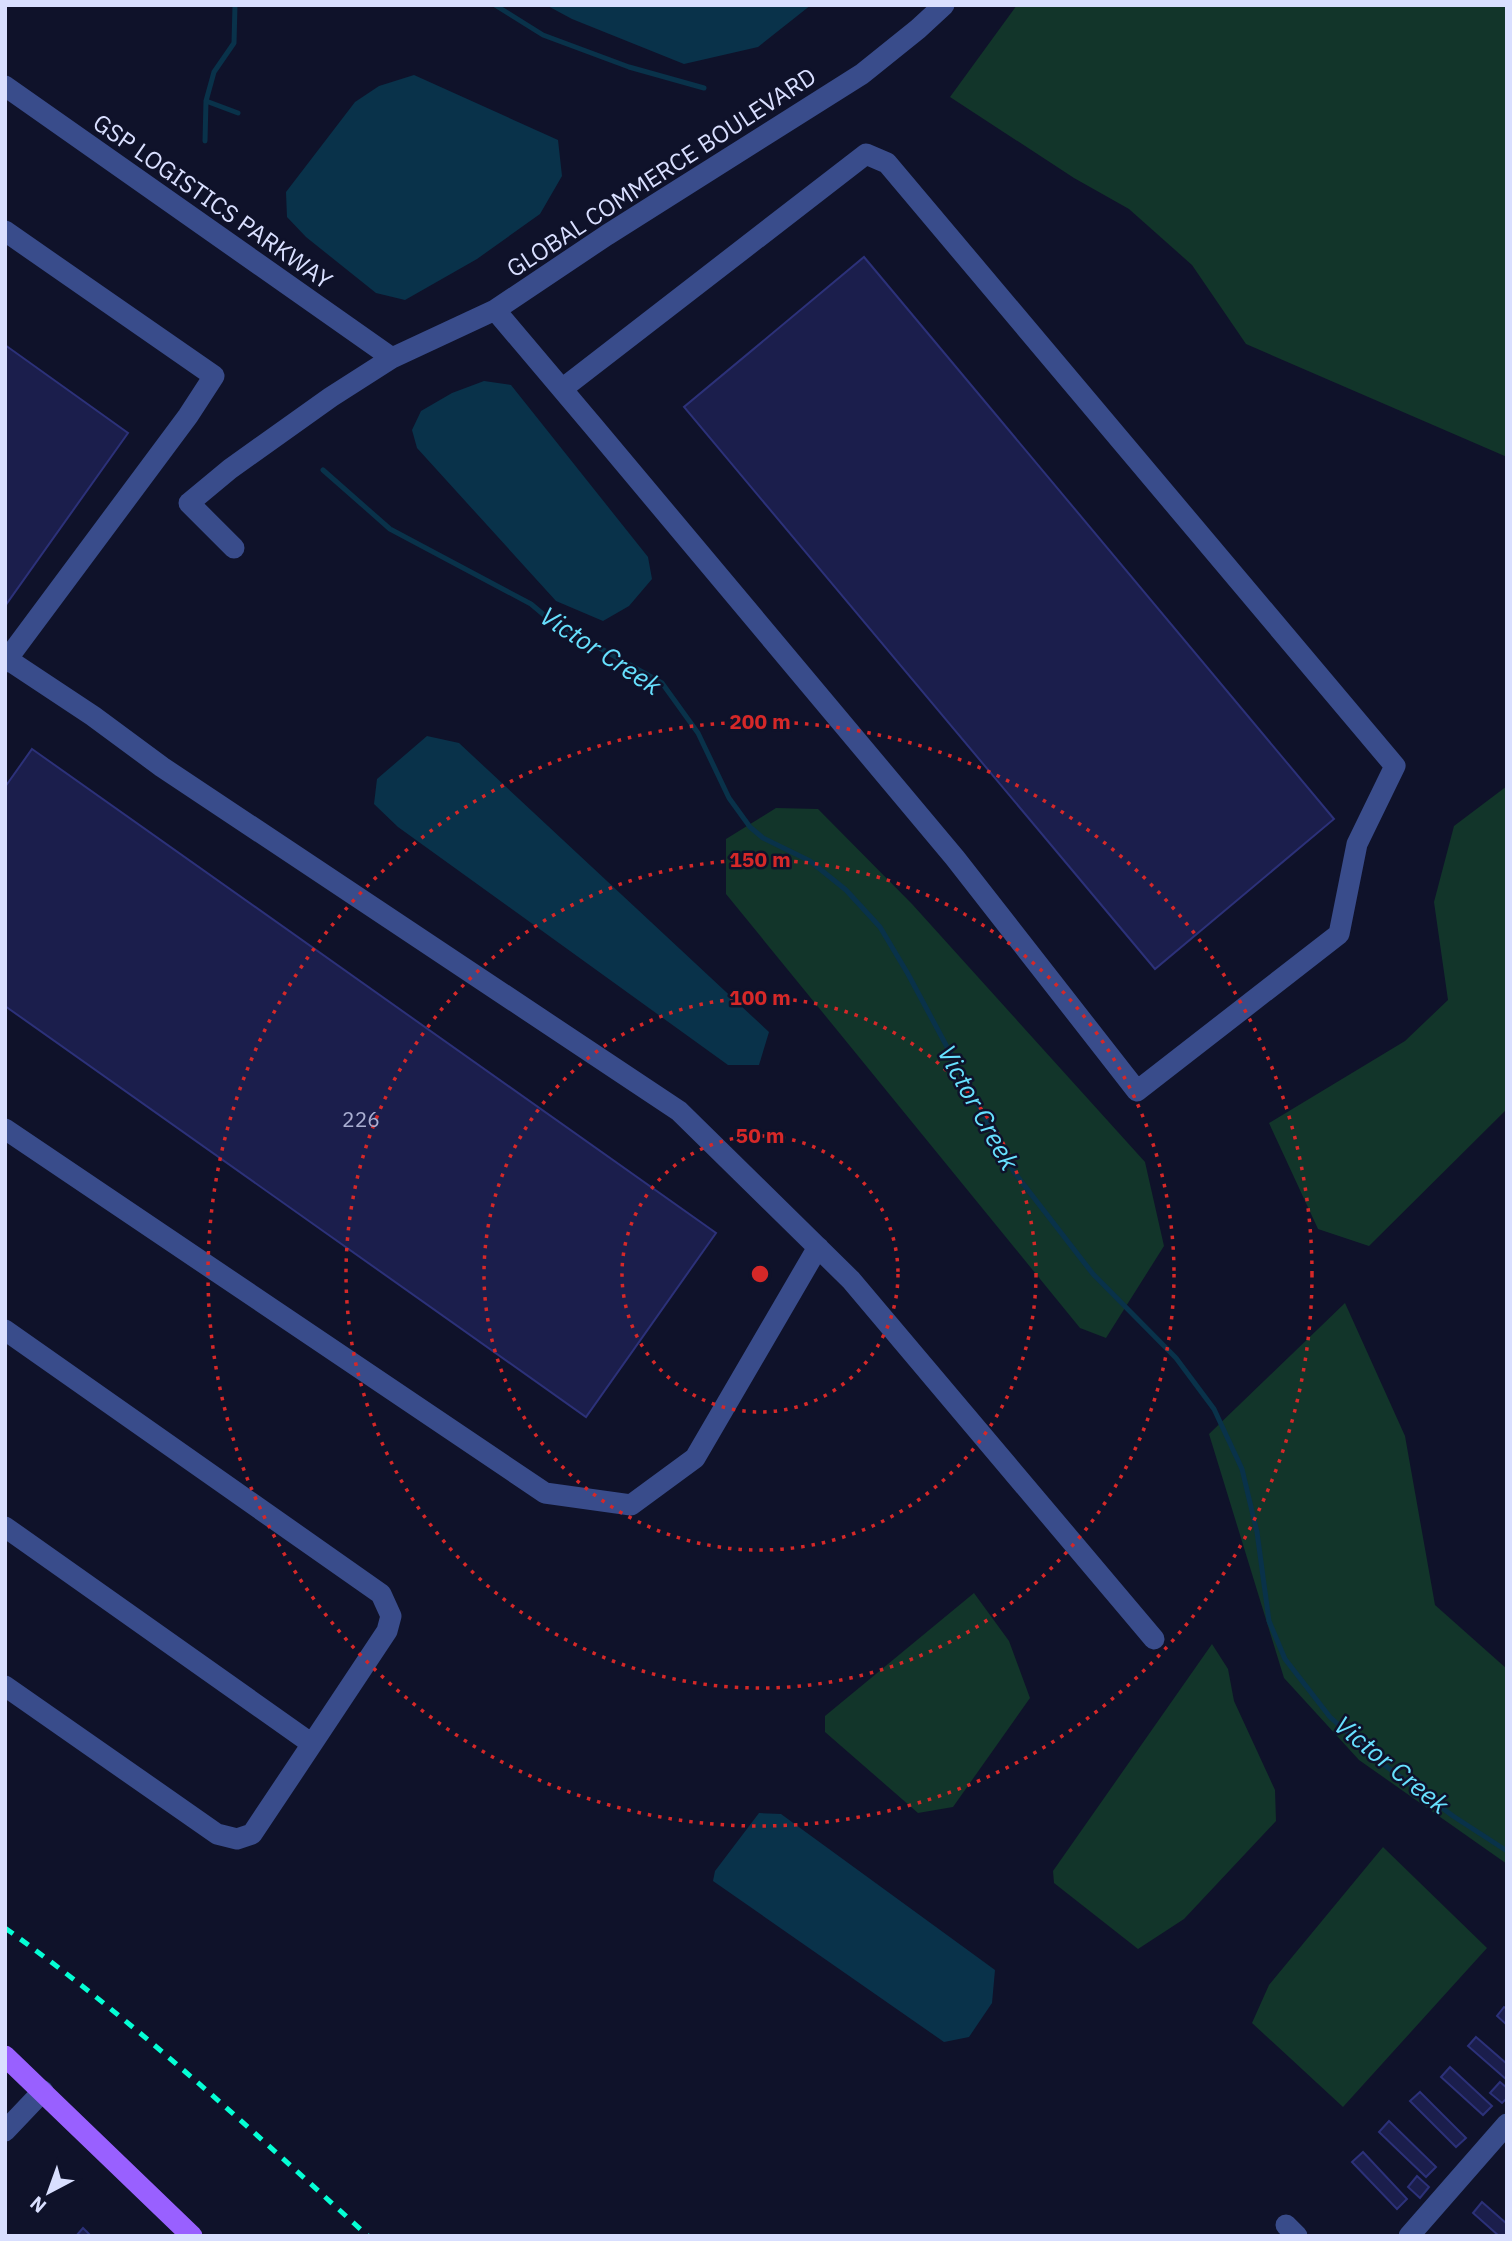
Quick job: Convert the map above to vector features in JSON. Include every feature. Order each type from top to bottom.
[{"type":"main road","points":[[5,2056],[192,2236]]},
{"type":"street","name":"GLOBAL COMMERCE BOULEVARD","points":[[234,548],[189,503],[230,469],[331,397],[392,359],[495,310],[607,235],[862,74],[944,5]]},
{"type":"street","name":"GSP LOGISTICS PARKWAY","points":[[5,86],[392,359]]},
{"type":"street","points":[[495,310],[955,858],[1137,1091],[1339,934],[1357,844],[1395,766],[887,163],[866,154],[562,389]]},
{"type":"street","points":[[5,231],[214,376],[6,661],[93,716],[174,775],[679,1111],[852,1280],[1154,1639]]},
{"type":"street","points":[[5,1129],[545,1493],[631,1505],[695,1458],[818,1247]]},
{"type":"street","points":[[5,1330],[381,1594],[391,1616],[387,1631],[252,1835],[237,1839],[217,1834],[5,1686]]},
{"type":"street","points":[[5,1527],[312,1744]]},
{"type":"street","points":[[5,2132],[43,2091]]},
{"type":"street","points":[[1409,2236],[1507,2124]]},
{"type":"green space","points":[[1017,5],[1507,5],[1507,457],[1246,344],[1192,265],[1129,209],[1074,178],[950,97]]},
{"type":"green space","points":[[1507,786],[1507,1109],[1369,1246],[1318,1229],[1269,1123],[1405,1041],[1448,1000],[1434,902],[1454,826]]},
{"type":"green space","points":[[776,808],[818,809],[912,904],[1145,1162],[1164,1246],[1106,1338],[1080,1328],[726,894],[726,839]]},
{"type":"green space","points":[[1345,1303],[1405,1436],[1435,1605],[1507,1669],[1507,1864],[1359,1760],[1284,1678],[1209,1434]]},
{"type":"green space","points":[[974,1593],[1009,1641],[1030,1698],[953,1807],[918,1813],[825,1732],[825,1716]]},
{"type":"green space","points":[[1212,1644],[1228,1669],[1234,1701],[1275,1790],[1276,1821],[1184,1919],[1138,1949],[1054,1883],[1053,1871]]},
{"type":"green space","points":[[1383,1847],[1487,1948],[1343,2107],[1252,2023],[1269,1985]]},
{"type":"water","points":[[546,5],[811,5],[758,47],[684,64],[572,19]]},
{"type":"water","points":[[414,75],[558,140],[562,176],[540,214],[477,259],[405,300],[376,293],[306,237],[287,217],[286,192],[355,102],[379,86]]},
{"type":"water","points":[[484,381],[511,385],[648,557],[652,579],[629,606],[603,621],[556,601],[417,448],[412,430],[421,411],[452,393]]},
{"type":"water","points":[[427,736],[459,743],[769,1032],[759,1065],[728,1065],[398,827],[374,804],[377,779]]},
{"type":"water","points":[[759,1813],[781,1814],[995,1970],[992,2003],[969,2037],[944,2042],[713,1881],[715,1871]]},
{"type":"building","points":[[864,257],[1334,819],[1155,969],[684,407]]},
{"type":"building","points":[[5,345],[128,433],[5,606]]},
{"type":"building","points":[[32,749],[716,1233],[586,1417],[5,1006],[5,787]]},
{"type":"building","points":[[1504,2007],[1507,2009],[1507,2025],[1497,2016]]},
{"type":"building","points":[[1476,2037],[1507,2064],[1507,2080],[1468,2046]]},
{"type":"building","points":[[1450,2067],[1492,2106],[1483,2115],[1441,2077]]},
{"type":"building","points":[[1500,2082],[1507,2088],[1507,2098],[1502,2103],[1490,2093]]},
{"type":"building","points":[[1420,2092],[1466,2138],[1456,2147],[1410,2101]]},
{"type":"building","points":[[1389,2121],[1436,2167],[1426,2177],[1379,2132]]},
{"type":"building","points":[[1363,2152],[1407,2199],[1397,2209],[1352,2162]]},
{"type":"building","points":[[1417,2176],[1429,2187],[1420,2198],[1408,2187]]},
{"type":"building","points":[[1482,2202],[1507,2224],[1507,2236],[1499,2236],[1473,2213]]},
{"type":"building","points":[[83,2228],[91,2236],[76,2236]]},
{"type":"waterway","name":"Victor Creek","points":[[205,141],[206,101],[214,72],[234,43],[235,5]]},
{"type":"waterway","points":[[495,5],[543,35],[629,67],[704,88]]},
{"type":"waterway","points":[[206,101],[238,113]]},
{"type":"waterway","name":"Victor Creek","points":[[323,470],[390,529],[531,604],[550,620],[662,683],[698,733],[729,798],[750,827],[763,838],[810,861],[846,890],[880,927],[1014,1172],[1093,1274],[1176,1358],[1214,1409],[1242,1469],[1257,1532],[1269,1621],[1285,1659],[1330,1717],[1379,1761],[1453,1816],[1507,1851]]},
{"type":"railway","points":[[5,1928],[53,1963],[145,2038],[368,2236]]}]
